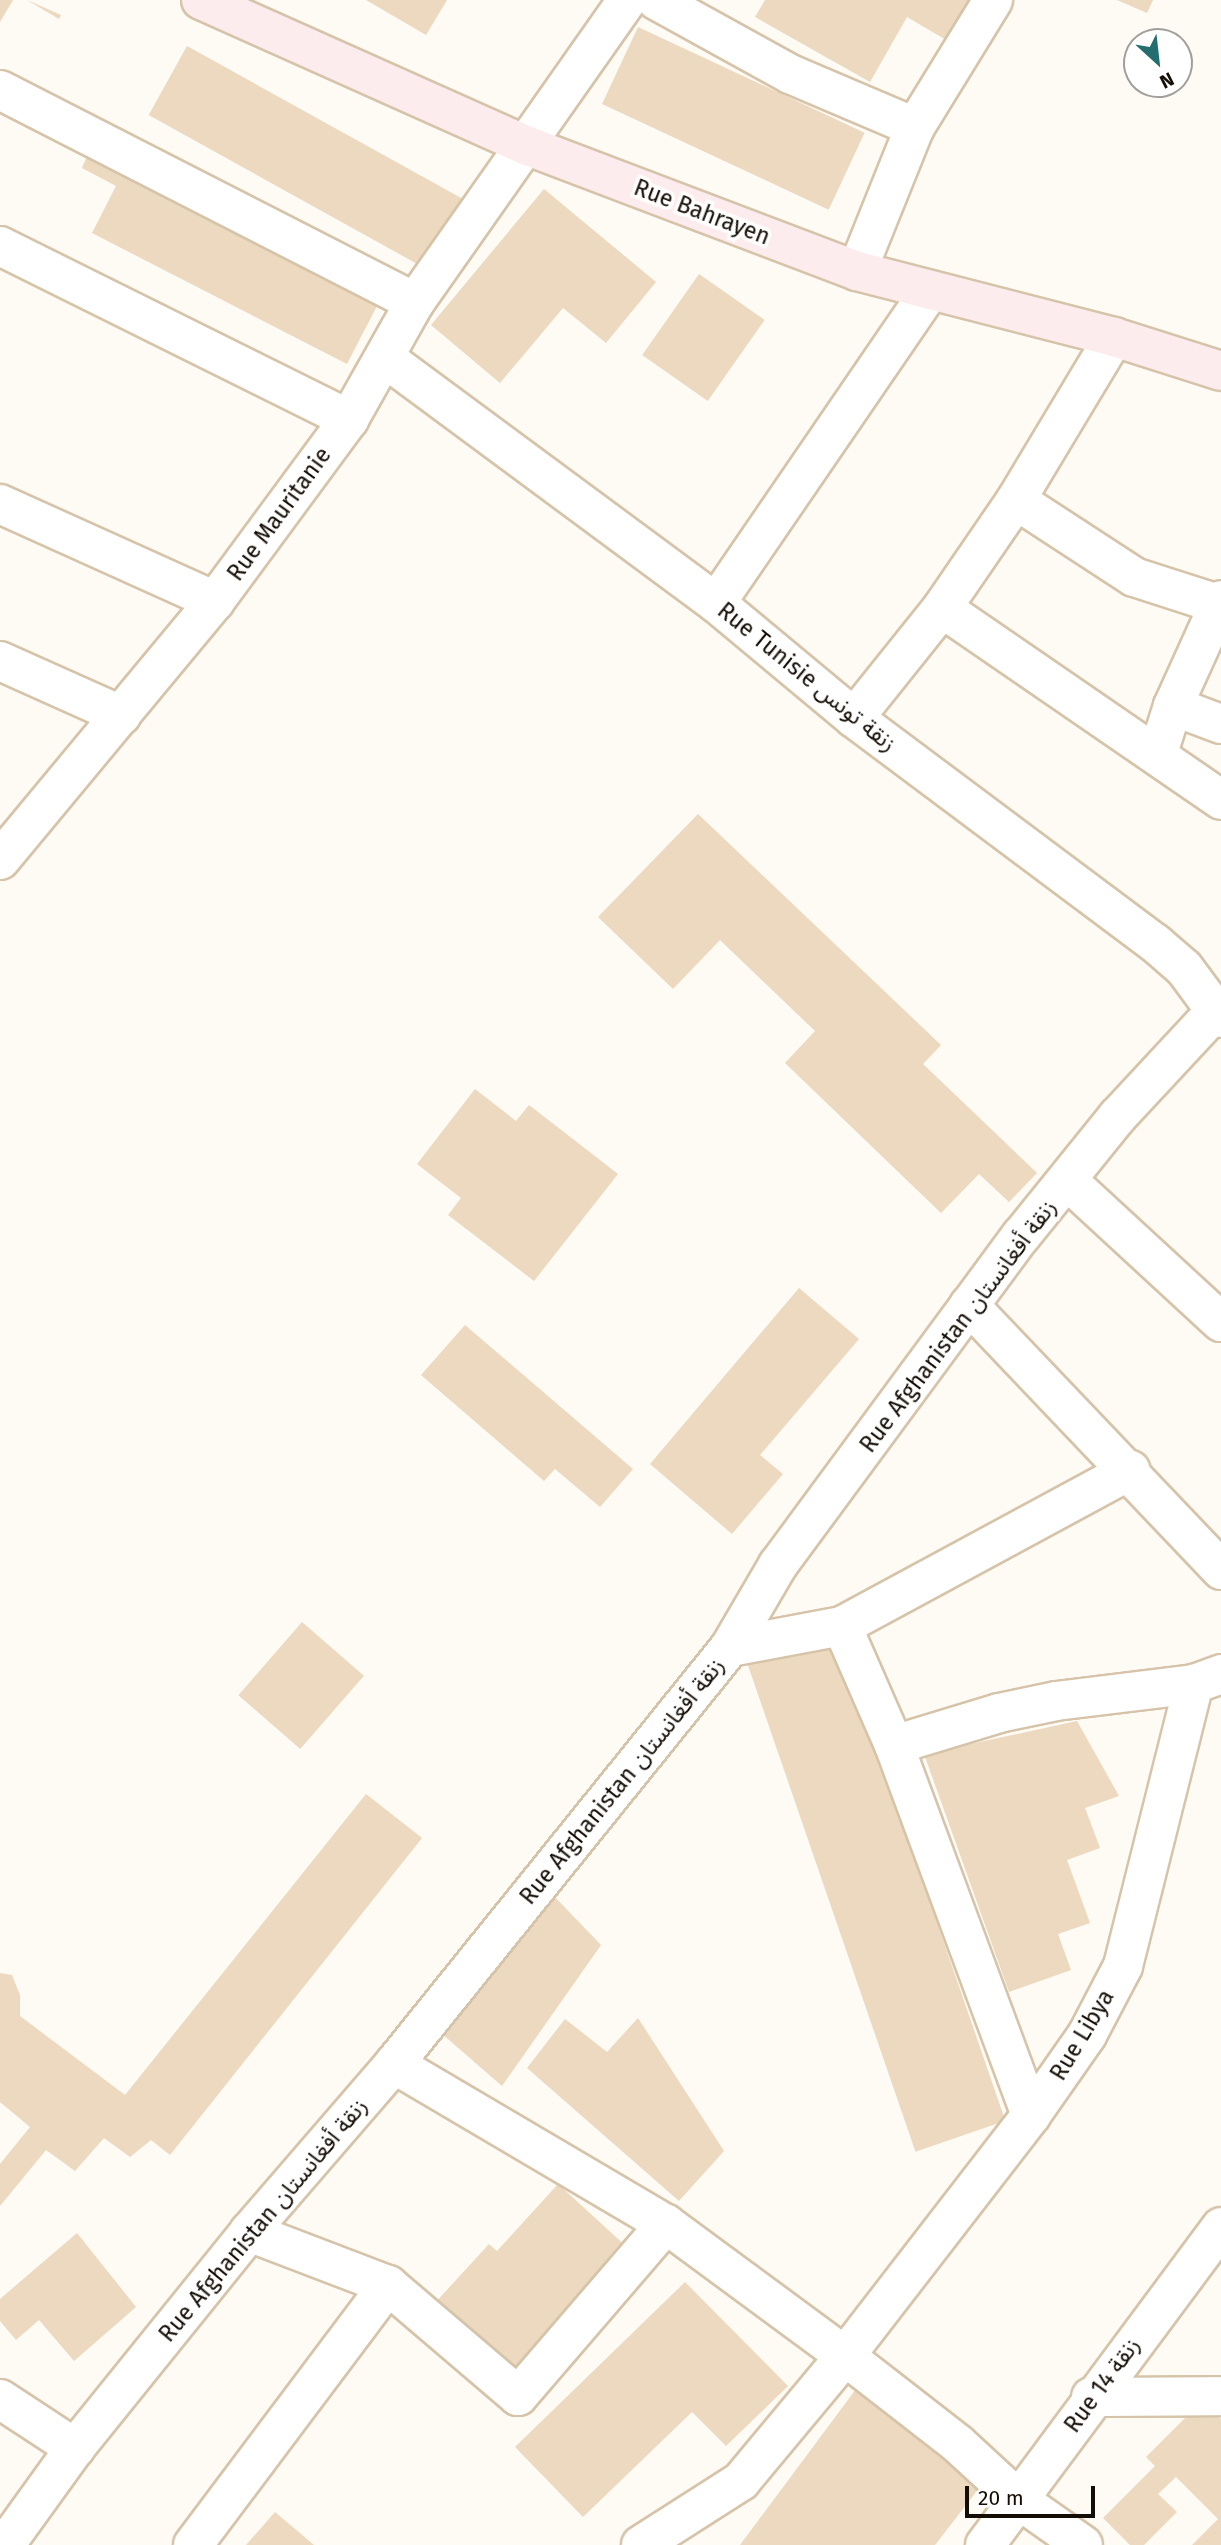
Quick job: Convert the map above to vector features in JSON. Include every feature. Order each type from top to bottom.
[{"type":"street","name":"Rue Mauritanie","points":[[0,860],[215,601],[349,419],[415,302],[528,146],[569,79],[627,0]]},
{"type":"street","points":[[656,0],[790,74],[915,127]]},
{"type":"street","points":[[857,271],[915,127],[993,0]]},
{"type":"street","name":"Rue Bahrayen","points":[[222,4],[528,146],[857,271],[1114,337],[1221,371]]},
{"type":"street","points":[[0,90],[415,302]]},
{"type":"street","points":[[0,246],[349,419]]},
{"type":"street","points":[[716,603],[930,290]]},
{"type":"street","points":[[854,718],[942,608],[1016,500],[1114,337]]},
{"type":"street","name":"Rue Tunisie زنقة تونس","points":[[384,358],[716,603],[854,718],[1155,943],[1184,968],[1219,1011]]},
{"type":"street","points":[[1016,500],[1134,577],[1220,604],[1173,706],[1158,753]]},
{"type":"street","points":[[0,504],[215,601]]},
{"type":"street","points":[[942,608],[1158,753],[1221,800]]},
{"type":"street","points":[[0,661],[121,715]]},
{"type":"street","points":[[1173,706],[1221,724]]},
{"type":"street","name":"Rue Afghanistan زنقة أفغانستان","points":[[5,2545],[75,2448],[250,2232],[394,2064],[730,1647],[778,1565],[968,1306],[1118,1116],[1219,1011]]},
{"type":"street","points":[[1068,1181],[1221,1322]]},
{"type":"street","points":[[968,1306],[1130,1470],[1221,1570]]},
{"type":"street","points":[[730,1647],[842,1626],[1130,1470]]},
{"type":"street","points":[[842,1626],[894,1745],[1031,2115]]},
{"type":"street","points":[[894,1745],[1056,1701],[1208,1679]]},
{"type":"street","name":"Rue Libya","points":[[641,2545],[741,2481],[845,2356],[1031,2115],[1087,2035],[1123,1966],[1208,1679]]},
{"type":"street","points":[[394,2064],[666,2224],[845,2356],[958,2444],[1019,2500],[1083,2545]]},
{"type":"street","points":[[250,2232],[388,2285],[518,2396],[666,2224]]},
{"type":"street","name":"Rue 14 زنقة","points":[[985,2545],[1091,2398],[1221,2227]]},
{"type":"street","points":[[193,2545],[388,2285]]},
{"type":"street","points":[[1091,2398],[1221,2396]]},
{"type":"street","points":[[0,2399],[75,2448]]},
{"type":"building","points":[[0,0],[13,0],[0,22]]},
{"type":"building","points":[[27,0],[61,15],[59,19]]},
{"type":"building","points":[[366,0],[447,0],[426,35]]},
{"type":"building","points":[[765,0],[979,0],[953,44],[907,17],[870,82],[755,17]]},
{"type":"building","points":[[1117,0],[1153,0],[1147,13]]},
{"type":"building","points":[[638,27],[865,133],[829,210],[602,104]]},
{"type":"building","points":[[187,46],[463,199],[425,268],[149,115]]},
{"type":"building","points":[[88,154],[379,302],[347,364],[92,233],[116,186],[82,168]]},
{"type":"building","points":[[544,189],[656,282],[606,343],[563,308],[500,383],[431,325]]},
{"type":"building","points":[[699,274],[765,320],[708,401],[642,355]]},
{"type":"building","points":[[698,814],[941,1045],[923,1064],[1037,1173],[1009,1202],[979,1174],[941,1213],[785,1063],[815,1031],[720,940],[673,989],[598,917]]},
{"type":"building","points":[[475,1089],[516,1121],[529,1105],[618,1174],[534,1281],[448,1215],[461,1198],[417,1164]]},
{"type":"building","points":[[799,1288],[859,1339],[760,1455],[783,1474],[732,1534],[650,1464]]},
{"type":"building","points":[[465,1325],[633,1469],[600,1507],[555,1469],[544,1481],[421,1375]]},
{"type":"building","points":[[302,1622],[364,1676],[300,1749],[238,1695]]},
{"type":"building","points":[[837,1632],[1005,2121],[915,2152],[747,1663]]},
{"type":"building","points":[[1077,1721],[1119,1796],[1085,1808],[1100,1848],[1067,1860],[1090,1923],[1058,1934],[1071,1970],[1009,1992],[924,1754]]},
{"type":"building","points":[[366,1794],[422,1838],[170,2155],[151,2140],[130,2157],[104,2138],[75,2171],[46,2150],[0,2206],[0,2164],[30,2127],[0,2102],[0,1973],[12,1975],[20,1995],[20,2016],[125,2095]]},
{"type":"building","points":[[550,1892],[601,1945],[502,2086],[441,2033]]},
{"type":"building","points":[[638,2018],[724,2151],[679,2201],[527,2068],[565,2019],[607,2052]]},
{"type":"building","points":[[558,2184],[629,2249],[513,2375],[435,2303],[489,2244],[497,2251]]},
{"type":"building","points":[[77,2233],[136,2307],[74,2361],[39,2320],[16,2340],[0,2321],[0,2299]]},
{"type":"building","points":[[685,2282],[788,2386],[726,2446],[692,2412],[583,2517],[515,2447]]},
{"type":"building","points":[[859,2385],[987,2478],[935,2545],[740,2545]]},
{"type":"building","points":[[1203,2400],[1221,2419],[1221,2545],[1192,2545],[1218,2519],[1176,2477],[1158,2494],[1177,2512],[1144,2545],[1130,2545],[1103,2518],[1155,2466],[1146,2457]]},
{"type":"building","points":[[275,2512],[314,2545],[246,2545]]}]
